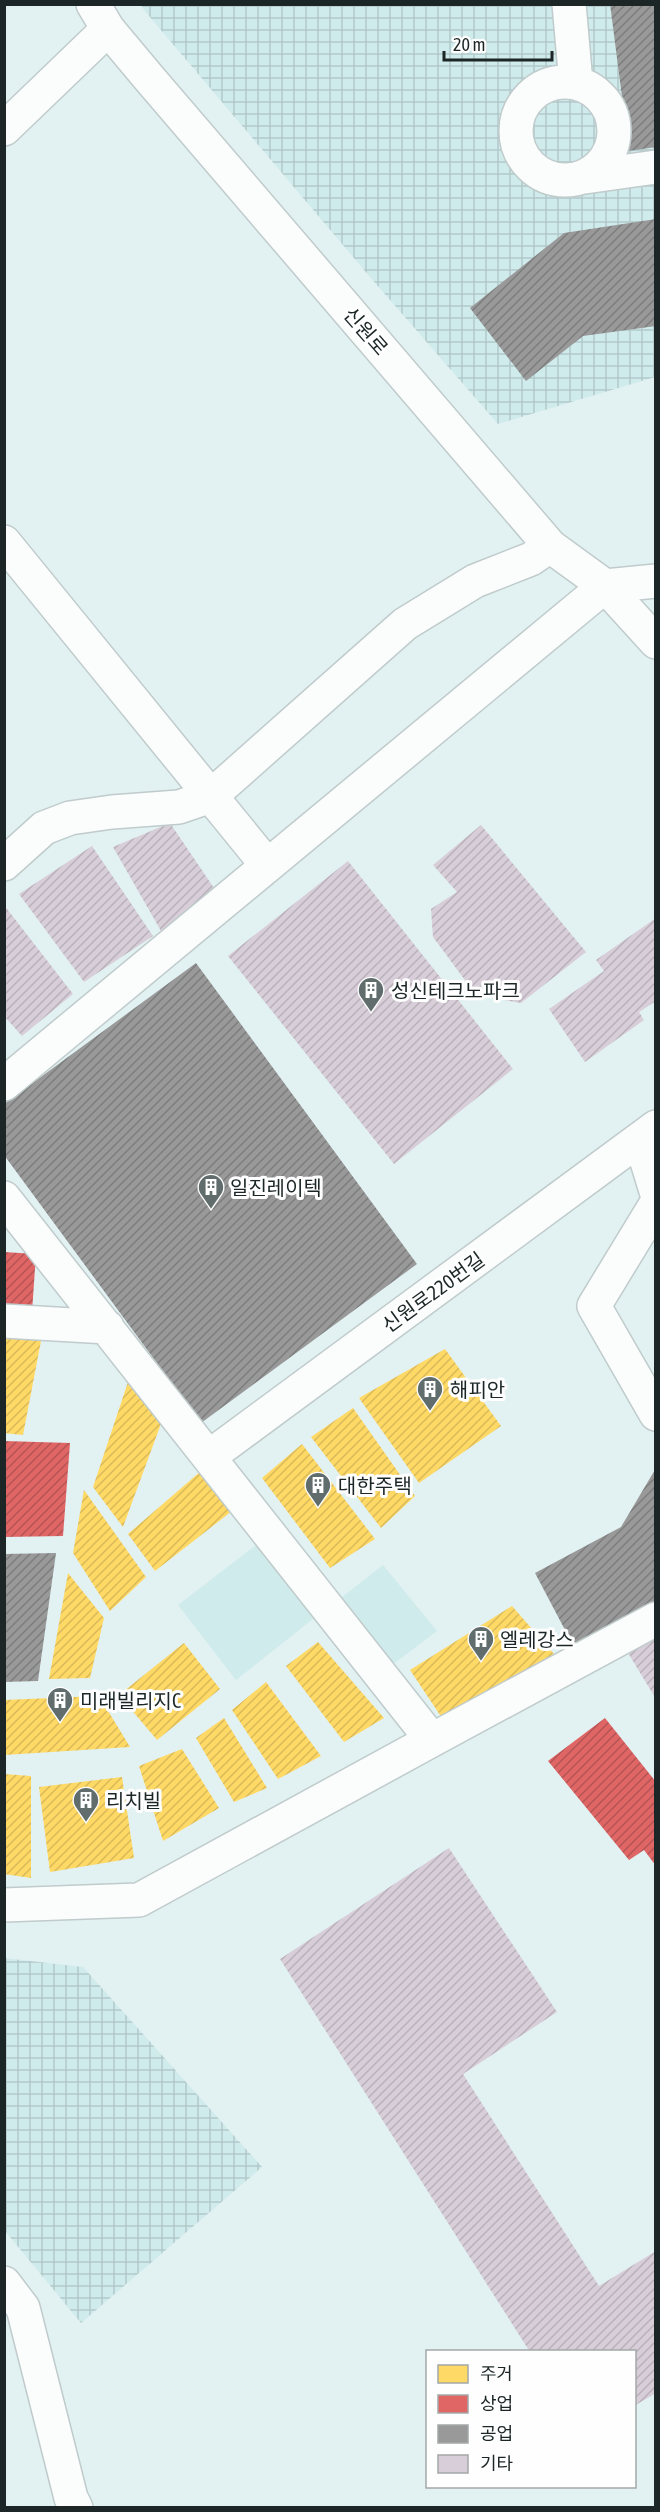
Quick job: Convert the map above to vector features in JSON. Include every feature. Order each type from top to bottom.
[{"type":"street","points":[[568,4],[576,83]]},
{"type":"street","points":[[4,129],[100,17]]},
{"type":"street","name":"신원로","points":[[100,17],[550,546],[605,586],[656,642]]},
{"type":"street","points":[[585,177],[598,169],[608,156],[614,142],[615,126],[611,111],[603,98],[591,88],[576,83],[559,82],[542,87],[529,98],[520,112],[516,129],[518,146],[525,161],[538,173],[553,180],[570,181],[656,167]]},
{"type":"street","points":[[4,542],[267,865]]},
{"type":"street","points":[[4,864],[44,828],[70,818],[179,807],[211,796],[405,624],[475,581],[531,559],[550,546]]},
{"type":"street","points":[[4,1084],[605,586],[656,581]]},
{"type":"street","points":[[648,1133],[656,1191]]},
{"type":"street","name":"신원로220번길","points":[[210,1456],[648,1133]]},
{"type":"street","points":[[4,1198],[432,1740]]},
{"type":"street","points":[[656,1204],[594,1306],[656,1414]]},
{"type":"street","points":[[4,1321],[107,1327]]},
{"type":"street","points":[[4,1905],[138,1900],[656,1619]]},
{"type":"street","points":[[4,2283],[22,2308],[71,2498],[76,2508]]},
{"type":"shaded area","points":[[141,5],[655,5],[655,377],[498,424],[370,277]]},
{"type":"shaded area","points":[[260,1542],[318,1615],[236,1680],[178,1605]]},
{"type":"shaded area","points":[[383,1565],[437,1631],[380,1674],[328,1608]]},
{"type":"shaded area","points":[[4,1958],[83,1967],[262,2167],[81,2323],[5,2231]]},
{"type":"building: 주거","points":[[4,1338],[41,1341],[23,1435],[4,1433]]},
{"type":"building: 주거","name":"해피안","points":[[445,1349],[501,1426],[419,1483],[359,1398]]},
{"type":"building: 주거","points":[[129,1379],[162,1421],[123,1527],[93,1487]]},
{"type":"building: 주거","points":[[353,1408],[415,1496],[381,1528],[311,1437]]},
{"type":"building: 주거","name":"대한주택","points":[[302,1444],[375,1539],[330,1568],[262,1478]]},
{"type":"building: 주거","points":[[201,1471],[232,1511],[155,1571],[128,1534]]},
{"type":"building: 주거","points":[[84,1490],[146,1577],[110,1611],[73,1553]]},
{"type":"building: 주거","points":[[68,1573],[104,1618],[90,1678],[49,1679]]},
{"type":"building: 주거","name":"엘레강스","points":[[512,1606],[554,1654],[442,1718],[410,1670]]},
{"type":"building: 주거","points":[[318,1642],[384,1718],[344,1742],[286,1666]]},
{"type":"building: 주거","points":[[184,1643],[220,1689],[157,1740],[119,1695]]},
{"type":"building: 주거","points":[[266,1682],[321,1756],[278,1779],[232,1710]]},
{"type":"building: 주거","name":"미래빌리지C","points":[[99,1696],[130,1747],[4,1755],[4,1700]]},
{"type":"building: 주거","points":[[224,1718],[267,1788],[234,1802],[196,1738]]},
{"type":"building: 주거","points":[[182,1749],[219,1808],[163,1841],[139,1766]]},
{"type":"building: 주거","points":[[4,1774],[31,1776],[31,1878],[4,1874]]},
{"type":"building: 주거","name":"리치빌","points":[[122,1777],[134,1858],[50,1872],[39,1787]]},
{"type":"building: 상업","points":[[4,1252],[36,1254],[32,1312],[4,1310]]},
{"type":"building: 상업","points":[[4,1441],[70,1443],[63,1536],[4,1537]]},
{"type":"building: 상업","points":[[605,1718],[656,1782],[656,1866],[644,1850],[629,1860],[548,1761]]},
{"type":"building: 공업","points":[[610,4],[656,4],[656,147],[629,151]]},
{"type":"building: 공업","points":[[656,219],[656,326],[583,336],[526,381],[470,308],[564,233]]},
{"type":"building: 공업","name":"일진레이텍","points":[[196,963],[417,1264],[201,1423],[4,1155],[4,1104]]},
{"type":"building: 공업","points":[[656,1468],[656,1605],[574,1647],[535,1573],[621,1527]]},
{"type":"building: 공업","points":[[56,1553],[38,1681],[4,1682],[4,1554]]},
{"type":"building: 기타","points":[[170,823],[216,891],[161,931],[113,847]]},
{"type":"building: 기타","points":[[481,825],[586,952],[521,1003],[476,995],[433,937],[431,909],[457,892],[433,865]]},
{"type":"building: 기타","points":[[92,846],[153,936],[84,982],[19,894]]},
{"type":"building: 기타","name":"성신테크노파크","points":[[348,861],[513,1069],[394,1164],[228,956]]},
{"type":"building: 기타","points":[[4,905],[73,994],[22,1036],[4,1016]]},
{"type":"building: 기타","points":[[656,918],[656,1001],[639,1012],[644,1020],[585,1062],[549,1009],[604,971],[596,960]]},
{"type":"building: 기타","points":[[656,1636],[656,1699],[628,1653]]},
{"type":"building: 기타","points":[[449,1848],[557,2012],[463,2074],[599,2286],[656,2251],[656,2393],[636,2405],[636,2350],[529,2350],[280,1959]]},
{"type":"place","name":"성신테크노파크","points":[[371,1013]]},
{"type":"place","name":"일진레이텍","points":[[211,1210]]},
{"type":"place","name":"해피안","points":[[430,1412]]},
{"type":"place","name":"대한주택","points":[[318,1508]]},
{"type":"place","name":"엘레강스","points":[[481,1662]]},
{"type":"place","name":"미래빌리지C","points":[[60,1723]]},
{"type":"place","name":"리치빌","points":[[86,1823]]}]
